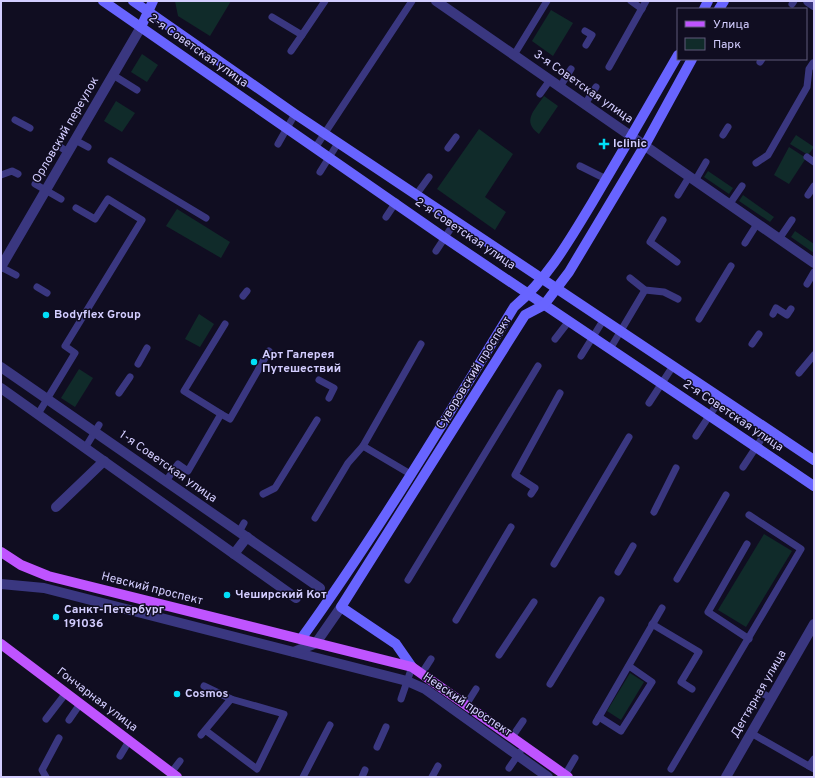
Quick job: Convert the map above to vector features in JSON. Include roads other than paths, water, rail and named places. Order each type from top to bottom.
[{"type":"main road","name":"2-я Советская улица","points":[[103,1],[287,130],[396,202],[445,238],[814,486]]},
{"type":"main road","points":[[141,27],[147,11],[153,1]]},
{"type":"main road","name":"2-я Советская улица","points":[[135,2],[295,114],[455,222],[558,288],[814,460]]},
{"type":"main road","points":[[135,2],[141,27]]},
{"type":"main road","name":"Суворовский проспект","points":[[301,639],[339,587],[412,475],[514,307],[543,279],[554,264],[606,179],[677,57]]},
{"type":"main road","name":"Суворовский проспект","points":[[341,607],[525,315],[544,305],[558,288],[644,145],[691,60]]},
{"type":"main road","name":"Невский проспект","points":[[1,552],[20,565],[48,576],[412,666]]},
{"type":"main road","name":"Невский проспект","points":[[341,607],[396,644],[412,666],[566,776]]},
{"type":"main road","name":"Гончарная улица","points":[[1,644],[173,775]]},
{"type":"street","points":[[808,1],[814,5]]},
{"type":"street","name":"3-я Советская улица","points":[[443,3],[514,55],[814,263]]},
{"type":"street","name":"Орловский переулок","points":[[1,267],[141,27]]},
{"type":"street","name":"1-я Советская улица","points":[[1,367],[47,399],[97,428],[166,481],[243,531],[320,588]]},
{"type":"street","points":[[1,388],[296,598]]},
{"type":"street","points":[[56,507],[104,461]]},
{"type":"street","points":[[234,554],[243,531]]},
{"type":"street","name":"Невский проспект","points":[[1,584],[44,588],[407,681],[429,692],[546,776]]},
{"type":"street","name":"Суворовский проспект","points":[[316,643],[341,607]]},
{"type":"street","name":"Дегтярная улица","points":[[726,777],[814,624]]},
{"type":"street","points":[[294,652],[301,639]]},
{"type":"street","points":[[294,652],[316,643]]},
{"type":"lane","points":[[291,51],[325,1]]},
{"type":"lane","points":[[315,148],[411,3],[403,1]]},
{"type":"lane","points":[[514,55],[547,1]]},
{"type":"lane","points":[[631,1],[642,9]]},
{"type":"lane","points":[[609,67],[646,1]]},
{"type":"lane","points":[[272,17],[302,35]]},
{"type":"lane","points":[[585,31],[592,35],[586,45]]},
{"type":"lane","points":[[756,163],[768,155],[807,87],[809,69],[813,63]]},
{"type":"lane","points":[[560,87],[571,69]]},
{"type":"lane","points":[[113,74],[137,90]]},
{"type":"lane","points":[[540,94],[550,80]]},
{"type":"lane","points":[[586,104],[596,87]]},
{"type":"lane","points":[[278,144],[295,114]]},
{"type":"lane","points":[[15,120],[30,128]]},
{"type":"lane","points":[[723,135],[728,127]]},
{"type":"lane","points":[[448,148],[456,137]]},
{"type":"lane","points":[[75,140],[88,147]]},
{"type":"lane","points":[[320,172],[338,142]]},
{"type":"lane","points":[[57,145],[68,152]]},
{"type":"lane","points":[[807,157],[814,162]]},
{"type":"lane","points":[[111,161],[206,218]]},
{"type":"lane","points":[[678,195],[706,162]]},
{"type":"lane","points":[[580,166],[606,179]]},
{"type":"lane","points":[[1,175],[12,171],[18,174]]},
{"type":"lane","points":[[416,195],[429,176]]},
{"type":"lane","points":[[35,184],[61,199]]},
{"type":"lane","points":[[730,205],[742,186]]},
{"type":"lane","points":[[808,195],[814,186]]},
{"type":"lane","points":[[38,414],[75,352],[65,346],[142,220],[108,199],[95,219],[76,208]]},
{"type":"lane","points":[[386,217],[396,202]]},
{"type":"lane","points":[[663,220],[650,242],[677,262]]},
{"type":"lane","points":[[779,239],[792,220]]},
{"type":"lane","points":[[436,252],[455,222]]},
{"type":"lane","points":[[745,243],[757,224]]},
{"type":"lane","points":[[699,318],[731,266]]},
{"type":"lane","points":[[1,267],[16,275]]},
{"type":"lane","points":[[807,284],[814,272]]},
{"type":"lane","points":[[630,278],[645,290],[664,292],[678,299]]},
{"type":"lane","points":[[37,288],[47,293]]},
{"type":"lane","points":[[610,349],[645,290]]},
{"type":"lane","points":[[773,314],[776,308],[787,315],[791,309]]},
{"type":"lane","points":[[581,356],[604,319]]},
{"type":"lane","points":[[555,339],[569,321]]},
{"type":"lane","points":[[225,324],[184,391],[221,414],[230,419],[269,351]]},
{"type":"lane","points":[[752,344],[759,334]]},
{"type":"lane","points":[[315,518],[348,463],[363,446],[421,344]]},
{"type":"lane","points":[[138,364],[147,348]]},
{"type":"lane","points":[[799,374],[814,355]]},
{"type":"lane","points":[[408,580],[538,366]]},
{"type":"lane","points":[[649,403],[673,366]]},
{"type":"lane","points":[[119,394],[130,377]]},
{"type":"lane","points":[[319,380],[334,388],[329,398]]},
{"type":"lane","points":[[531,494],[535,488],[514,475],[560,394]]},
{"type":"lane","points":[[696,436],[721,398]]},
{"type":"lane","points":[[166,481],[178,464],[188,471],[221,414]]},
{"type":"lane","points":[[263,494],[275,488],[317,420]]},
{"type":"lane","points":[[85,448],[97,428]]},
{"type":"lane","points":[[743,467],[768,429]]},
{"type":"lane","points":[[554,564],[629,437]]},
{"type":"lane","points":[[363,446],[412,475]]},
{"type":"lane","points":[[654,512],[676,468]]},
{"type":"lane","points":[[677,579],[726,495]]},
{"type":"lane","points":[[671,769],[801,549],[749,515]]},
{"type":"lane","points":[[456,620],[511,527]]},
{"type":"lane","points":[[747,544],[708,612],[749,639]]},
{"type":"lane","points":[[618,572],[633,546]]},
{"type":"lane","points":[[550,684],[601,600]]},
{"type":"lane","points":[[499,655],[534,602]]},
{"type":"lane","points":[[629,666],[652,682],[621,731],[598,720],[662,608]]},
{"type":"lane","points":[[652,624],[699,652],[681,682],[692,689]]},
{"type":"lane","points":[[422,673],[431,659]]},
{"type":"lane","points":[[400,699],[412,666]]},
{"type":"lane","points":[[729,673],[736,677]]},
{"type":"lane","points":[[204,686],[231,699],[284,714],[257,769],[203,733],[231,699]]},
{"type":"lane","points":[[466,705],[476,690]]},
{"type":"lane","points":[[760,692],[771,698]]},
{"type":"lane","points":[[46,719],[66,693]]},
{"type":"lane","points":[[69,720],[80,704]]},
{"type":"lane","points":[[512,737],[522,721]]},
{"type":"lane","points":[[303,777],[330,725]]},
{"type":"lane","points":[[377,747],[386,727]]},
{"type":"lane","points":[[751,733],[811,768],[814,759]]},
{"type":"lane","points":[[46,777],[42,770],[59,738]]},
{"type":"lane","points":[[120,756],[129,741]]},
{"type":"lane","points":[[509,768],[525,746]]},
{"type":"lane","points":[[566,776],[575,758]]},
{"type":"lane","points":[[173,775],[180,761]]},
{"type":"lane","points":[[432,777],[438,766]]},
{"type":"lane","points":[[546,776],[552,766]]},
{"type":"lane","points":[[362,777],[365,770]]},
{"type":"place","name":"Iclinic","points":[[604,144]]},
{"type":"place","name":"Bodyflex Group","points":[[46,315]]},
{"type":"place","name":"Арт Галерея Путешествий","points":[[254,362]]},
{"type":"place","name":"Чеширский Кот","points":[[227,595]]},
{"type":"place","name":"Санкт-Петербург 191036","points":[[56,617]]},
{"type":"place","name":"Cosmos","points":[[177,694]]}]
